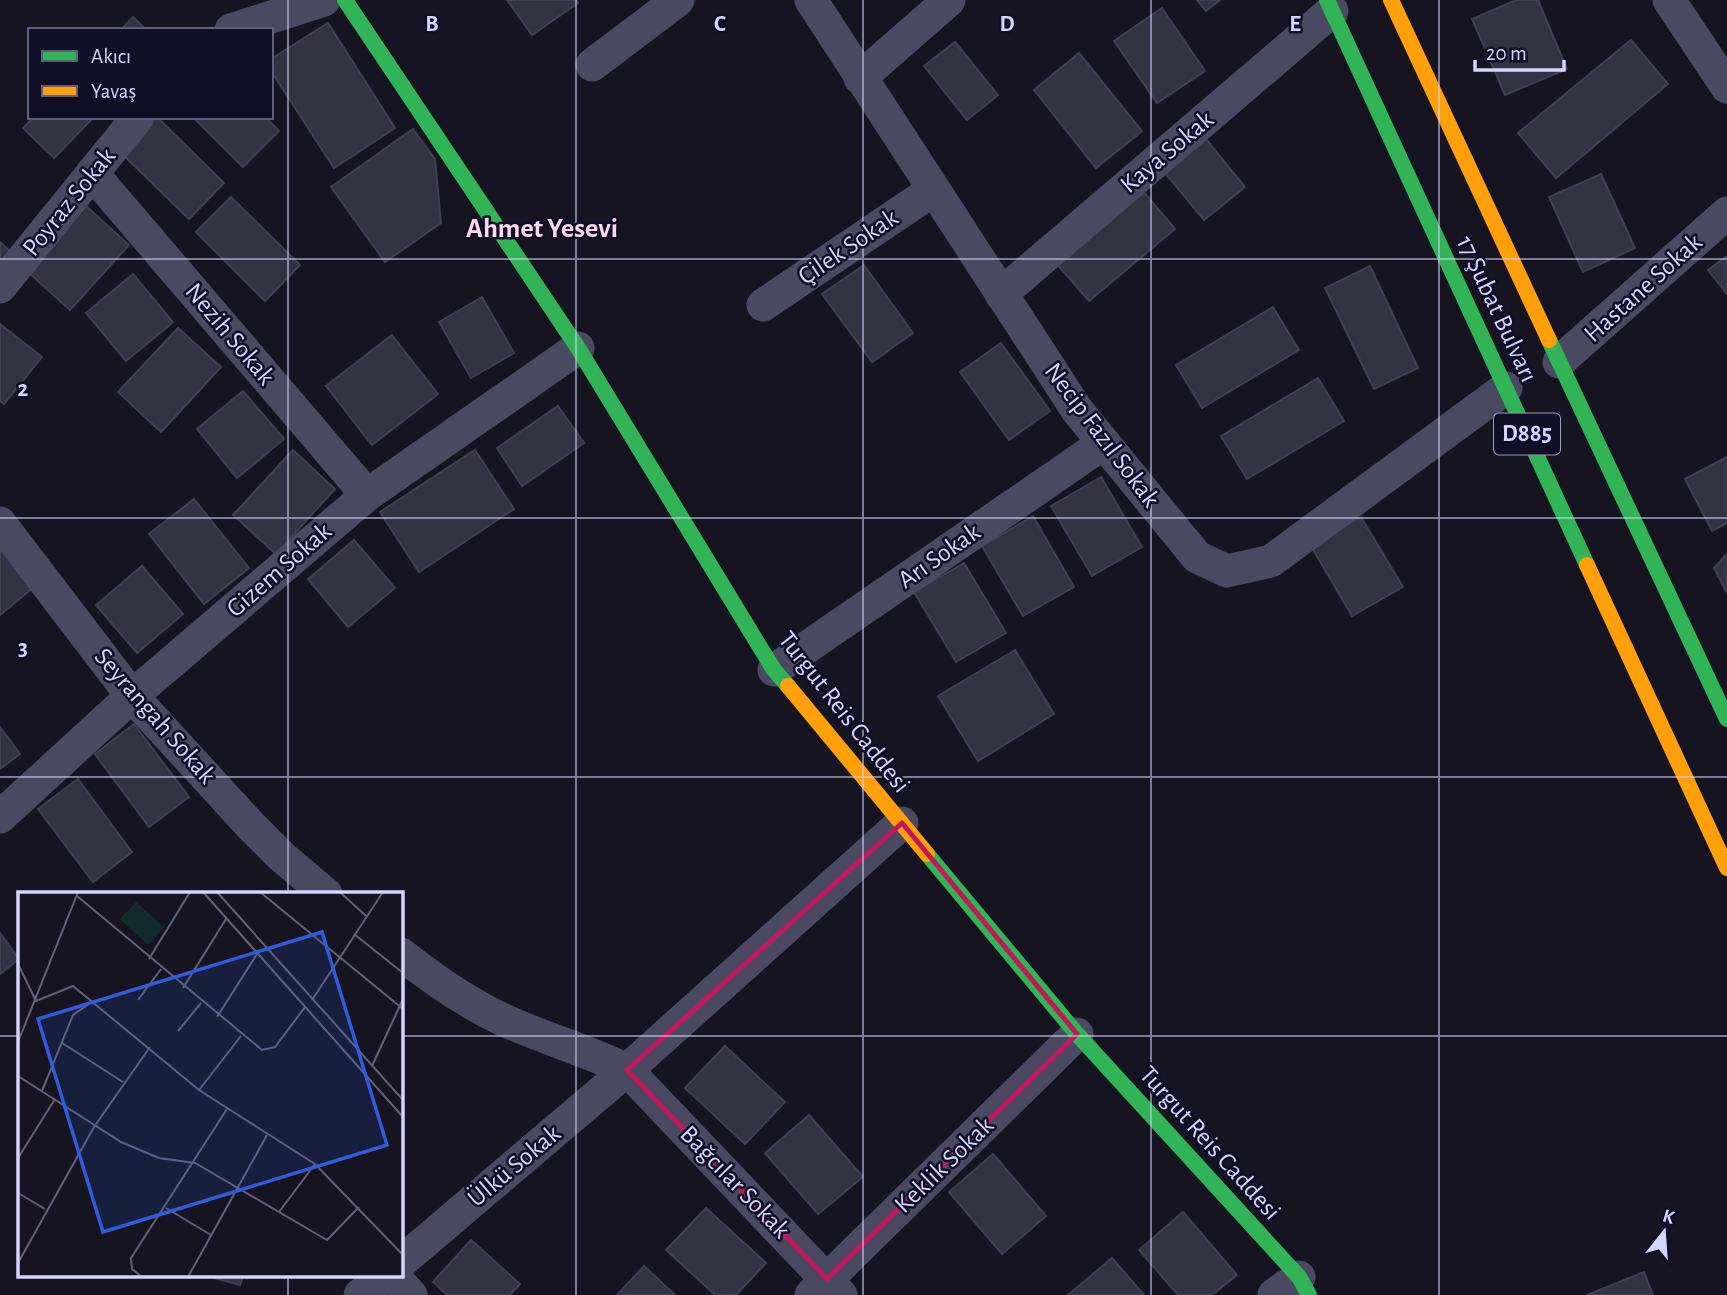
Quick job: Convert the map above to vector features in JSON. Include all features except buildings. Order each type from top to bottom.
[{"type":"main road","name":"Turgut Reis Caddesi","points":[[345,0],[578,348],[774,670],[1077,1034],[1294,1289]]},
{"type":"main road","name":"17 Şubat Bulvarı","points":[[1391,0],[1727,719]]},
{"type":"main road","name":"17 Şubat Bulvarı","points":[[1330,6],[1727,868]]},
{"type":"street","points":[[237,28],[324,0]]},
{"type":"street","points":[[592,65],[678,0]]},
{"type":"street","name":"Necip Fazıl Sokak","points":[[811,0],[1077,410],[1197,557],[1227,571],[1271,561],[1506,388]]},
{"type":"street","points":[[860,78],[949,0]]},
{"type":"street","points":[[1669,0],[1727,87]]},
{"type":"street","name":"Kaya Sokak","points":[[1001,294],[1330,6]]},
{"type":"street","name":"Poyraz Sokak","points":[[0,287],[136,119]]},
{"type":"street","name":"Nezih Sokak","points":[[92,173],[367,495]]},
{"type":"street","name":"Çilek Sokak","points":[[763,304],[933,190]]},
{"type":"street","name":"Hastane Sokak","points":[[1559,362],[1727,213]]},
{"type":"street","name":"Gizem Sokak","points":[[0,817],[132,696],[367,495],[578,348]]},
{"type":"street","name":"Arı Sokak","points":[[774,670],[1104,443]]},
{"type":"street","name":"Seyrangah Sokak","points":[[0,523],[132,696],[252,827],[324,892]]},
{"type":"street","name":"Ülkü Sokak","points":[[402,1261],[627,1070],[902,823]]},
{"type":"street","points":[[402,955],[436,981],[504,1021],[596,1055],[627,1070]]},
{"type":"street","name":"Keklik Sokak","points":[[826,1290],[1077,1034]]},
{"type":"street","name":"Bağcılar Sokak","points":[[627,1070],[826,1290]]},
{"type":"street","points":[[360,1295],[382,1278]]},
{"type":"street","points":[[395,1278],[411,1295]]},
{"type":"highlighted area","points":[[902,823],[1077,1034],[827,1279],[627,1070]]},
{"type":"traffic: fast","points":[[345,0],[578,348],[774,670],[788,686]]},
{"type":"traffic: fast","points":[[1327,0],[1587,565]]},
{"type":"traffic: fast","points":[[1549,340],[1727,719]]},
{"type":"traffic: fast","points":[[927,854],[1077,1034],[1299,1277],[1309,1295]]},
{"type":"traffic: slow","points":[[1391,0],[1549,340]]},
{"type":"traffic: slow","points":[[1587,565],[1727,868]]},
{"type":"traffic: slow","points":[[788,686],[927,854]]},
{"type":"district","name":"Ahmet Yesevi","points":[[542,229]]}]
